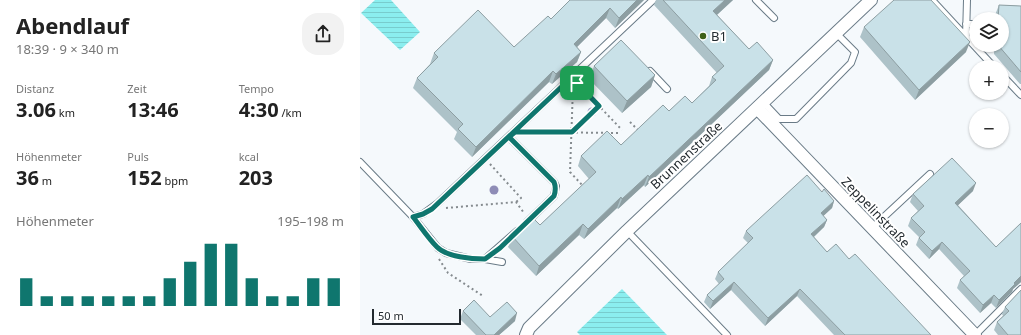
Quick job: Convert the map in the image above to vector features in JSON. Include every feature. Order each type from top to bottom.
[{"type":"street","name":"Brunnenstraße","points":[[526,335],[529,328],[627,231],[871,0]]},
{"type":"street","name":"Zeppelinstraße","points":[[760,105],[872,228],[975,335]]},
{"type":"lane","points":[[413,217],[423,214],[438,203],[515,132],[653,0]]},
{"type":"lane","points":[[756,0],[774,18]]},
{"type":"lane","points":[[932,0],[987,60]]},
{"type":"lane","points":[[966,37],[967,0]]},
{"type":"lane","points":[[760,105],[779,119],[796,119],[852,62],[854,58],[855,52],[836,33]]},
{"type":"lane","points":[[616,34],[621,40]]},
{"type":"lane","points":[[646,67],[667,90]]},
{"type":"lane","points":[[1009,82],[1021,95]]},
{"type":"lane","points":[[485,259],[500,248],[554,196],[556,191],[554,182],[509,137]]},
{"type":"lane","points":[[360,162],[413,217],[438,248],[446,254],[502,262]]},
{"type":"lane","points":[[872,228],[930,174]]},
{"type":"lane","points":[[627,231],[727,335]]},
{"type":"lane","points":[[975,335],[1021,289]]},
{"type":"path","points":[[572,77],[622,130]]},
{"type":"path","points":[[577,83],[572,87],[570,172],[585,189]]},
{"type":"path","points":[[572,132],[599,106]]},
{"type":"path","points":[[630,122],[640,133]]},
{"type":"path","points":[[515,132],[619,133]]},
{"type":"path","points":[[438,203],[445,208],[516,202],[521,198],[485,159]]},
{"type":"path","points":[[516,202],[529,220]]},
{"type":"path","points":[[438,248],[439,260],[448,273],[483,296]]},
{"type":"water","points":[[375,0],[391,0],[420,32],[400,50],[361,13]]},
{"type":"water","points":[[622,289],[667,335],[580,335],[577,332]]},
{"type":"building","points":[[570,0],[637,0],[619,18],[610,8],[574,44],[581,52],[556,74],[553,71],[476,147],[458,129],[463,124],[417,78],[438,57],[434,53],[478,10],[514,47],[548,16],[551,19]]},
{"type":"building","points":[[663,0],[725,0],[713,11],[749,49],[757,42],[773,60],[649,177],[648,175],[622,199],[621,197],[588,229],[583,224],[539,266],[512,236],[532,217],[540,225],[596,172],[581,156],[607,131],[621,145],[663,105],[669,111],[685,96],[692,103],[716,80],[712,77],[724,66]]},
{"type":"building","points":[[894,0],[931,0],[969,41],[969,43],[919,90],[864,27]]},
{"type":"building","points":[[999,5],[1021,6],[1021,72],[1004,52],[1009,52],[1009,12],[998,12]]},
{"type":"building","points":[[621,40],[655,75],[627,101],[594,66]]},
{"type":"building","points":[[952,158],[976,183],[955,203],[996,247],[1021,223],[1021,276],[999,300],[994,295],[983,305],[960,280],[970,271],[942,242],[932,251],[919,238],[925,232],[911,218],[924,206],[913,194]]},
{"type":"building","points":[[807,175],[822,192],[824,189],[834,201],[821,213],[827,220],[811,234],[827,252],[836,244],[849,259],[855,254],[931,335],[845,335],[800,289],[768,318],[734,282],[713,301],[707,295],[724,279],[718,272],[753,238],[746,231]]},
{"type":"building","points":[[1021,290],[1021,335],[1008,335],[997,322],[1009,311],[1005,307]]},
{"type":"building","points":[[474,300],[490,317],[507,302],[517,313],[494,335],[486,335],[463,311]]},
{"type":"place","name":"B1","points":[[703,36]]},
{"type":"route","points":[[572,77],[577,83],[599,106],[572,132],[515,132],[509,137],[554,182],[556,191],[554,196],[500,248],[485,259],[446,254],[438,248],[413,217],[432,209],[572,77]]}]
